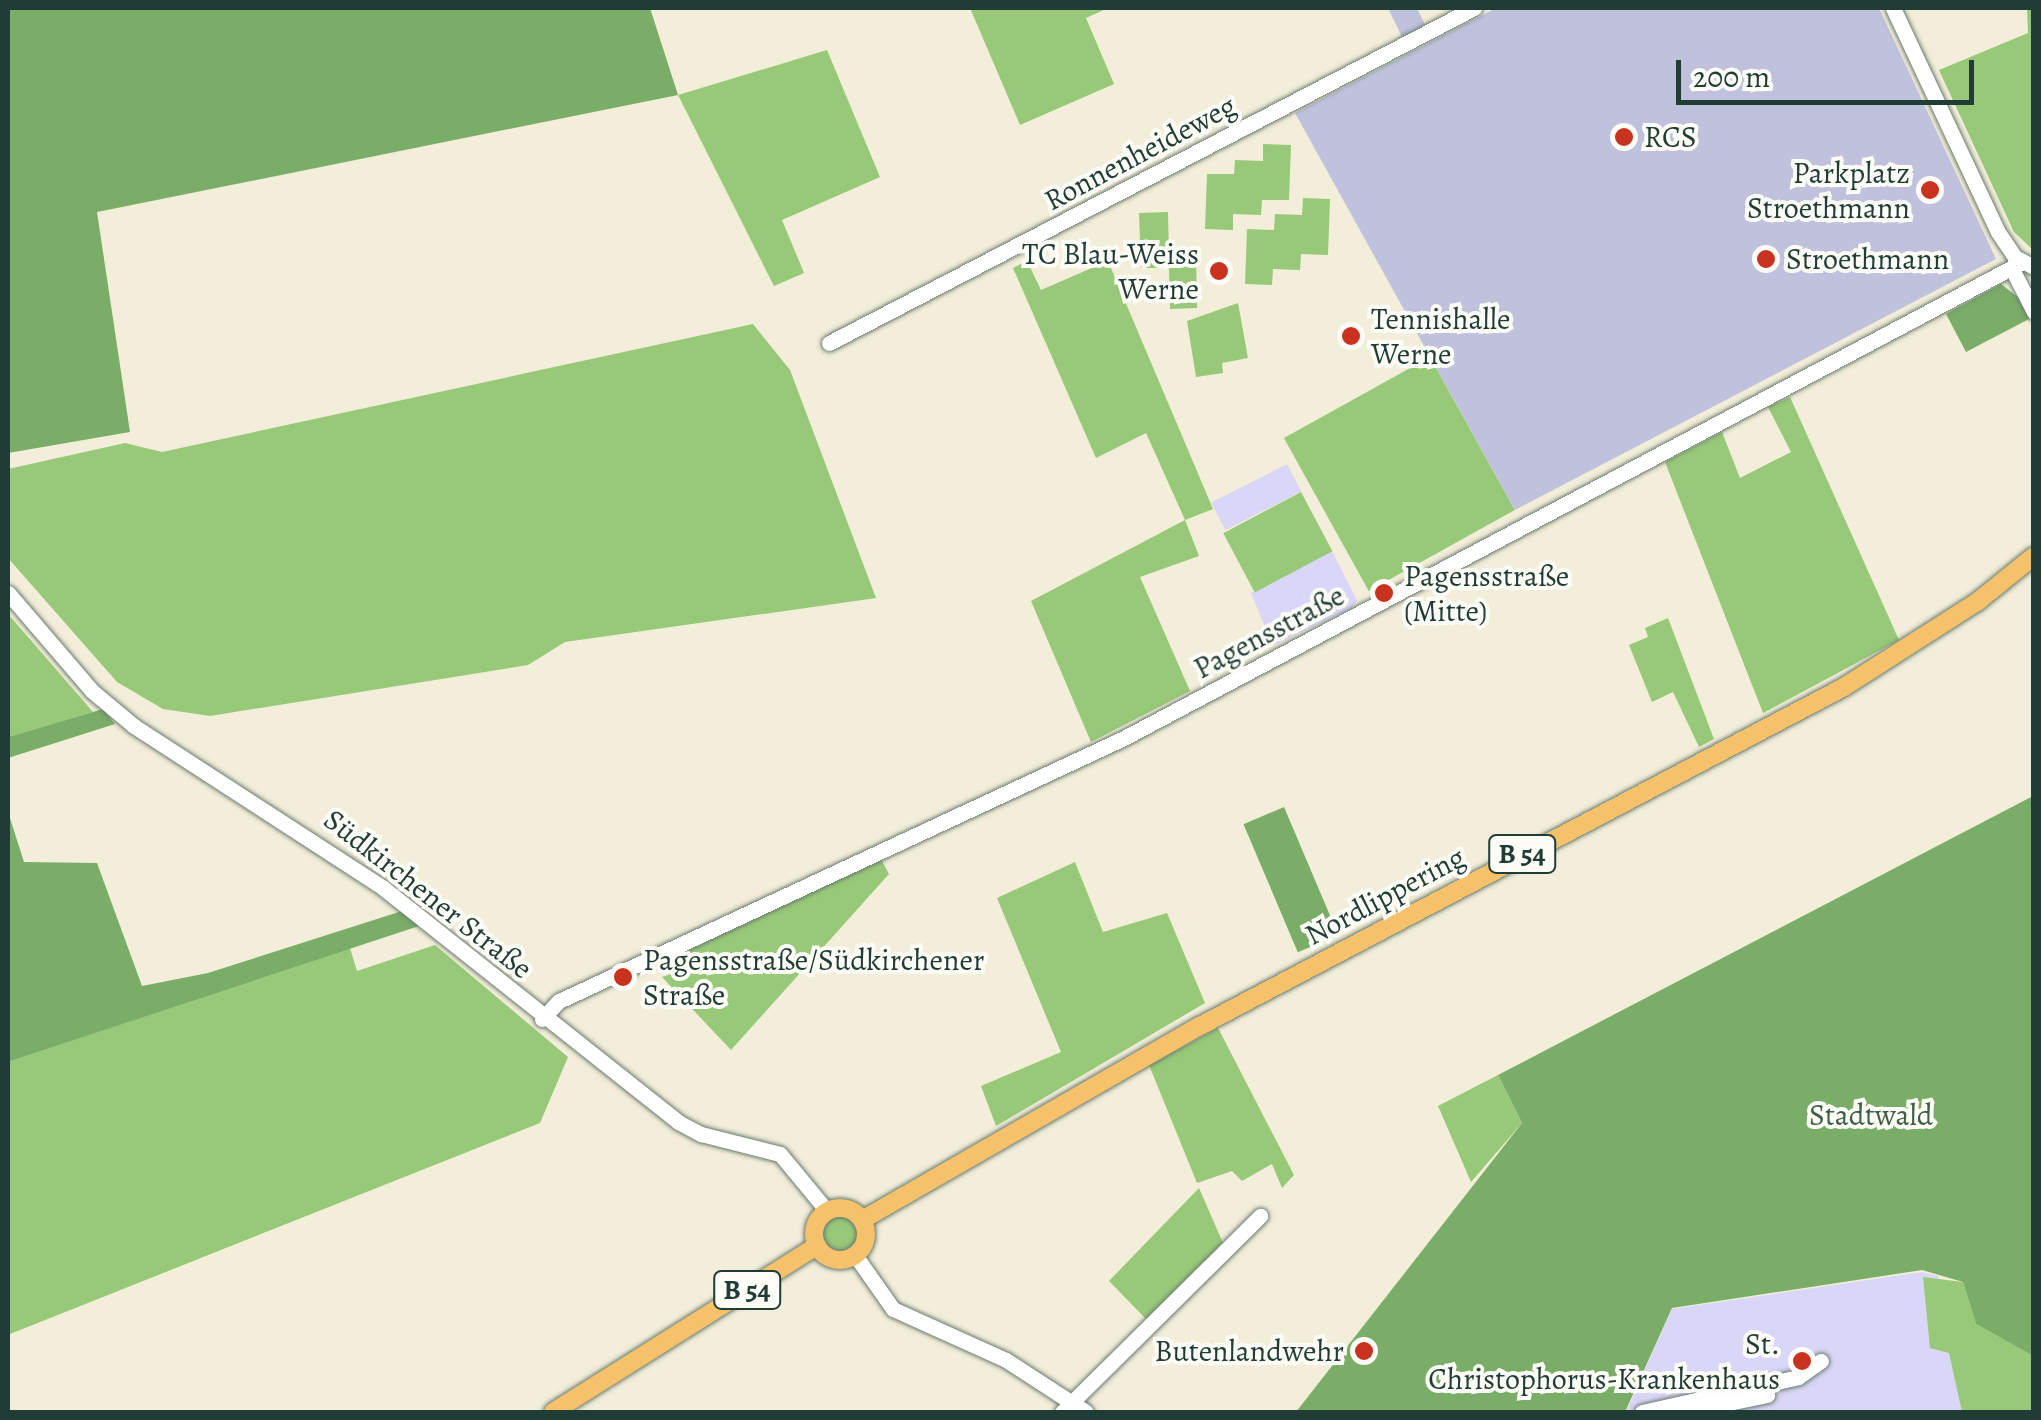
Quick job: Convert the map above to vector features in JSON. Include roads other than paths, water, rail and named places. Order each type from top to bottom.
[{"type":"main road","name":"Nordlippering","points":[[862,1220],[1200,1026],[1844,687],[1977,602],[2034,556]]},
{"type":"main road","points":[[844,1208],[862,1220],[865,1240],[855,1255],[830,1258],[818,1246],[814,1231],[827,1211],[844,1208]]},
{"type":"main road","name":"B 54","points":[[553,1412],[818,1246]]},
{"type":"street","name":"Ronnenheideweg","points":[[829,343],[1474,8]]},
{"type":"street","points":[[1893,8],[1998,232],[2023,266],[2034,312]]},
{"type":"street","name":"Pagensstraße","points":[[542,1018],[559,1001],[1137,732],[2023,266]]},
{"type":"street","name":"Südkirchener Straße","points":[[8,593],[120,715],[382,887],[542,1018],[678,1122],[701,1134],[780,1154],[827,1211]]},
{"type":"street","points":[[1066,1407],[1260,1216]]},
{"type":"street","points":[[855,1255],[893,1308],[990,1352],[1066,1407],[1086,1412]]},
{"type":"street","points":[[1685,1412],[1808,1374],[1821,1361]]},
{"type":"street","points":[[1642,1412],[1766,1389]]},
{"type":"street","points":[[1766,1389],[1770,1412]]},
{"type":"place","name":"RCS","points":[[1624,137]]},
{"type":"place","name":"Parkplatz Stroethmann","points":[[1930,190]]},
{"type":"place","name":"Stroethmann","points":[[1766,259]]},
{"type":"place","name":"TC Blau-Weiss Werne","points":[[1219,271]]},
{"type":"place","name":"Tennishalle Werne","points":[[1351,336]]},
{"type":"place","name":"Pagensstraße (Mitte)","points":[[1384,593]]},
{"type":"place","name":"Pagensstraße/Südkirchener Straße","points":[[623,977]]},
{"type":"place","name":"Butenlandwehr","points":[[1364,1351]]},
{"type":"place","name":"St. Christophorus-Krankenhaus","points":[[1802,1361]]},
{"type":"park label","name":"Stadtwald","points":[[1871,1115]]}]
